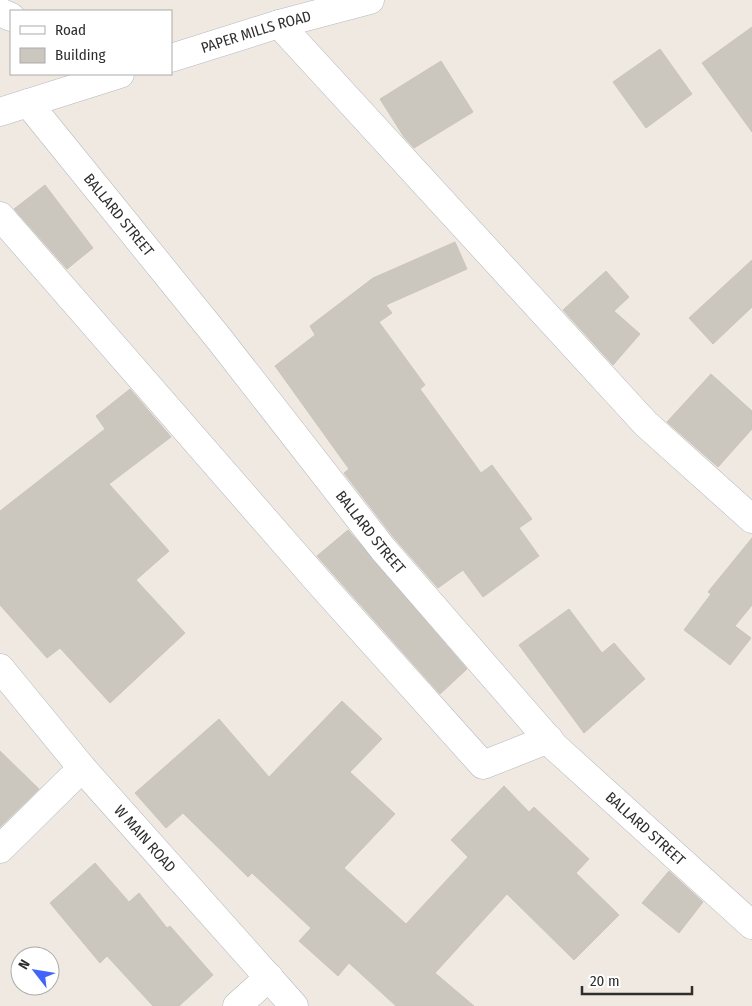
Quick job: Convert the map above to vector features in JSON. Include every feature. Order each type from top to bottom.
[{"type":"street","name":"PAPER MILLS ROAD","points":[[172,58],[279,24],[370,0]]},
{"type":"street","points":[[279,24],[646,424],[752,519]]},
{"type":"street","points":[[0,112],[117,75]]},
{"type":"street","name":"BALLARD STREET","points":[[28,103],[220,340],[383,548],[549,739],[752,924]]},
{"type":"street","points":[[0,216],[318,581],[483,765],[549,739]]},
{"type":"street","name":"W MAIN ROAD","points":[[0,668],[82,768],[294,1006]]},
{"type":"street","points":[[0,850],[82,768]]},
{"type":"street","points":[[237,1006],[269,977]]},
{"type":"building","points":[[752,27],[752,132],[702,63]]},
{"type":"building","points":[[660,49],[692,94],[646,128],[613,82]]},
{"type":"building","points":[[441,61],[473,112],[414,148],[404,137],[380,99]]},
{"type":"building","points":[[45,185],[93,248],[67,269],[14,209]]},
{"type":"building","points":[[455,242],[467,269],[386,305],[392,313],[379,322],[425,385],[420,389],[481,473],[492,465],[532,519],[519,528],[539,556],[483,597],[463,570],[438,588],[395,539],[344,473],[349,469],[275,366],[315,335],[310,326],[373,278]]},
{"type":"building","points":[[752,260],[752,307],[713,344],[689,318]]},
{"type":"building","points":[[606,271],[629,297],[614,311],[640,334],[613,365],[563,310]]},
{"type":"building","points":[[711,374],[752,411],[752,429],[718,467],[667,422]]},
{"type":"building","points":[[130,389],[171,437],[109,484],[169,551],[136,580],[185,633],[110,703],[60,648],[47,658],[0,605],[0,511],[105,429],[96,416]]},
{"type":"building","points":[[348,530],[467,669],[440,694],[317,556]]},
{"type":"building","points":[[752,538],[752,605],[735,626],[751,638],[730,665],[684,630],[711,594],[708,592]]},
{"type":"building","points":[[569,609],[602,653],[614,643],[645,679],[584,733],[519,645]]},
{"type":"building","points":[[342,701],[382,739],[350,772],[395,814],[344,868],[406,924],[468,857],[451,840],[504,786],[529,812],[534,807],[589,859],[576,873],[619,915],[574,960],[507,894],[435,973],[474,1006],[396,1006],[349,963],[338,976],[299,941],[311,928],[252,873],[248,877],[183,813],[166,828],[135,793],[219,719],[269,777]]},
{"type":"building","points":[[0,751],[39,789],[0,827]]},
{"type":"building","points":[[95,863],[129,902],[139,893],[167,928],[170,926],[213,975],[179,1006],[153,1006],[107,956],[100,963],[50,903]]},
{"type":"building","points":[[669,871],[703,902],[679,933],[642,903]]}]
